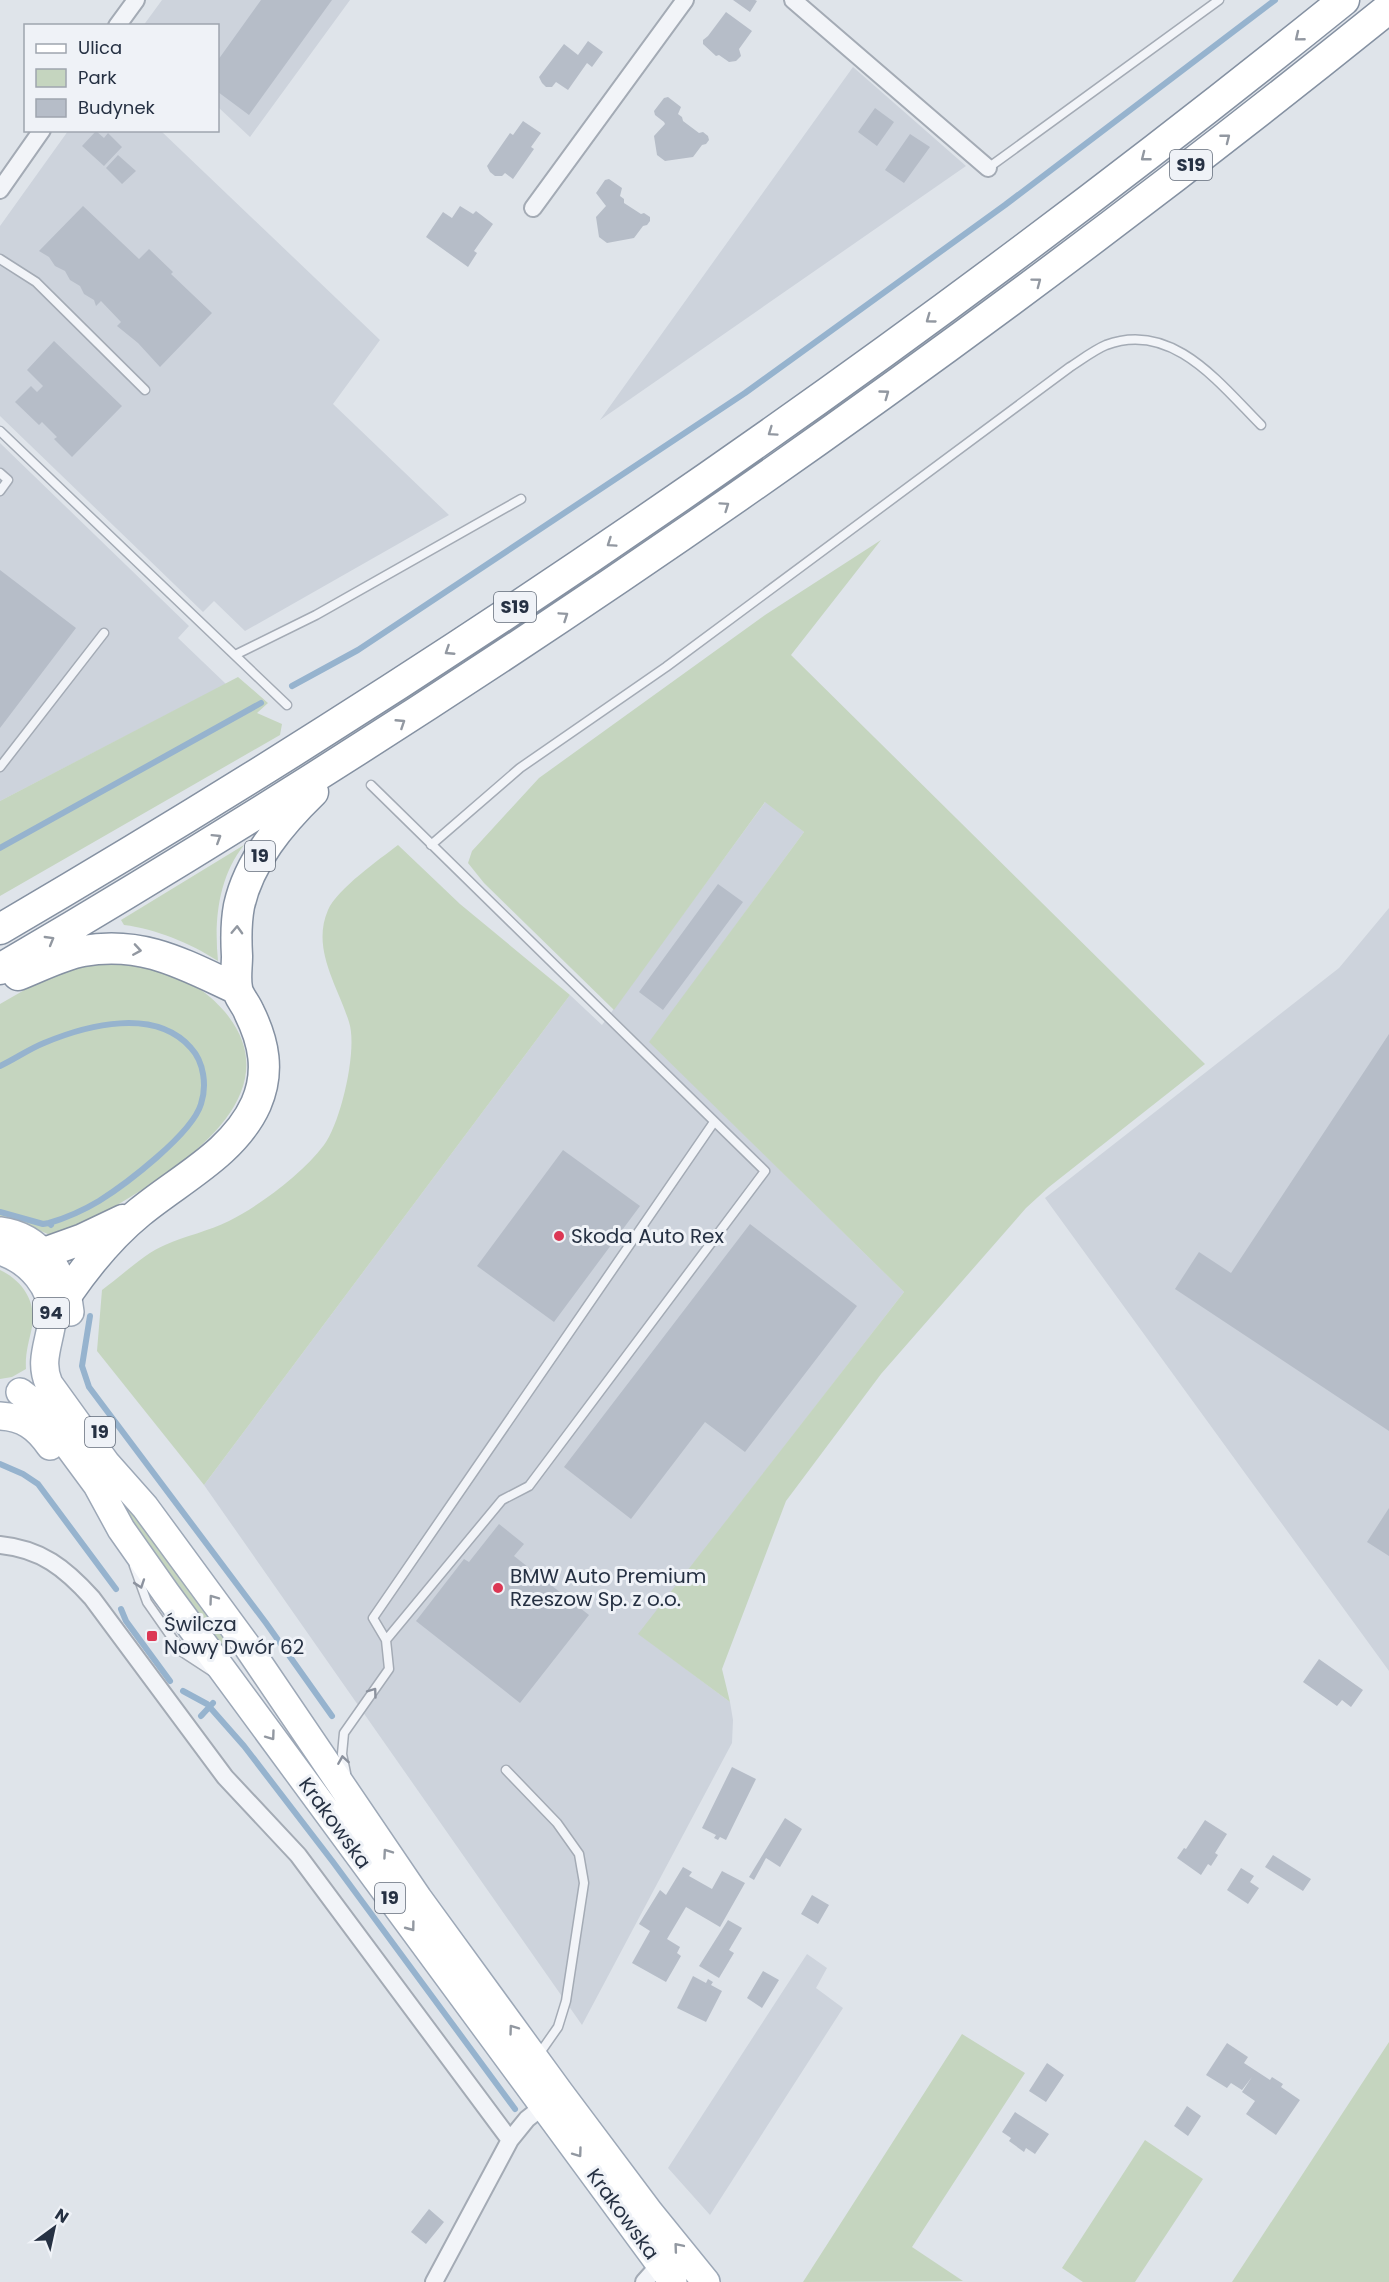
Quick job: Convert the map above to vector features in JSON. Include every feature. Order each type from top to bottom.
[{"type":"highway","name":"S19","points":[[0,929],[299,748],[662,510],[977,284],[1234,88],[1344,0]]},
{"type":"highway","name":"S19","points":[[0,969],[91,916],[352,755],[521,645],[836,429],[1137,207],[1263,110],[1389,8]]},
{"type":"highway","name":"19","points":[[68,1293],[81,1273],[139,1213],[218,1153],[239,1131],[255,1105],[264,1074],[263,1051],[255,1025],[237,989],[237,919],[243,893],[251,872],[290,814],[352,755]]},
{"type":"highway","points":[[0,981],[81,951],[128,948],[172,959],[237,989]]},
{"type":"highway","points":[[22,1255],[83,1239],[139,1213]]},
{"type":"main road","name":"94","points":[[0,1231],[18,1236],[22,1255],[40,1280],[51,1306],[52,1320],[44,1354],[52,1365]]},
{"type":"main road","name":"94","points":[[22,1255],[58,1272],[68,1293]]},
{"type":"main road","points":[[10,1394],[35,1385],[52,1365],[66,1342],[70,1324],[68,1293]]},
{"type":"main road","name":"Krakowska","points":[[52,1365],[65,1408],[106,1463],[145,1507],[247,1646],[355,1808],[535,2059],[552,2099],[659,2276]]},
{"type":"main road","name":"Krakowska","points":[[10,1394],[33,1402],[49,1420],[96,1485],[121,1529],[237,1689],[552,2099],[643,2204],[706,2282]]},
{"type":"main road","name":"19","points":[[0,1416],[21,1419],[31,1424],[44,1437],[85,1493],[121,1529]]},
{"type":"street","points":[[118,24],[136,0]]},
{"type":"street","points":[[533,208],[685,0]]},
{"type":"street","points":[[793,0],[988,168]]},
{"type":"street","points":[[0,189],[41,132]]},
{"type":"street","points":[[0,1545],[37,1553],[56,1563],[78,1581],[93,1598],[225,1777],[298,1855],[507,2146]]},
{"type":"street","points":[[434,2282],[507,2146],[527,2119],[552,2099]]},
{"type":"lane","points":[[988,168],[1219,0]]},
{"type":"lane","points":[[0,259],[36,282],[145,390]]},
{"type":"lane","points":[[431,845],[520,768],[666,667],[1061,374],[1105,345],[1128,340],[1149,339],[1178,350],[1202,366],[1261,425]]},
{"type":"lane","points":[[0,431],[287,705]]},
{"type":"lane","points":[[0,474],[8,480],[0,491]]},
{"type":"lane","points":[[235,655],[316,615],[455,539],[521,499]]},
{"type":"lane","points":[[0,767],[104,633]]},
{"type":"lane","points":[[371,785],[765,1171],[528,1486],[502,1500],[386,1640]]},
{"type":"lane","points":[[355,1808],[342,1754],[344,1733],[390,1670],[386,1640],[373,1618],[714,1122]]},
{"type":"lane","points":[[506,1770],[557,1823],[579,1854],[584,1883],[566,2001],[558,2027],[535,2059]]},
{"type":"shaded area","points":[[162,0],[350,0],[250,137],[219,108],[219,24],[144,24]]},
{"type":"shaded area","points":[[853,67],[966,166],[600,420]]},
{"type":"shaded area","points":[[67,132],[162,132],[380,340],[333,404],[449,515],[245,631],[214,601],[203,612],[0,416],[0,226]]},
{"type":"shaded area","points":[[0,443],[189,626],[178,638],[226,684],[0,801]]},
{"type":"shaded area","points":[[766,801],[804,832],[650,1042],[904,1292],[639,1634],[730,1702],[733,1720],[732,1743],[582,2025],[204,1485],[570,995],[602,1025]]},
{"type":"shaded area","points":[[1389,908],[1389,1671],[1045,1198],[1339,968]]},
{"type":"shaded area","points":[[807,1954],[827,1968],[816,1988],[843,2008],[710,2215],[668,2168]]},
{"type":"green space","points":[[881,540],[791,655],[1205,1064],[1049,1187],[1026,1208],[881,1374],[786,1501],[722,1669],[730,1702],[638,1634],[904,1292],[649,1042],[804,832],[765,802],[614,1010],[484,883],[468,863],[472,851],[539,778],[765,615]]},
{"type":"green space","points":[[238,677],[268,703],[257,713],[282,724],[280,735],[0,896],[0,801]]},
{"type":"green space","points":[[244,845],[228,871],[223,886],[218,915],[218,961],[172,938],[124,925],[121,920]]},
{"type":"green space","points":[[398,845],[460,904],[570,995],[204,1485],[97,1351],[102,1290],[157,1249],[221,1225],[255,1206],[305,1167],[324,1145],[342,1103],[350,1067],[351,1034],[349,1022],[324,953],[324,925],[328,910],[340,893]]},
{"type":"green space","points":[[94,961],[149,964],[190,983],[205,993],[225,1012],[244,1048],[244,1083],[228,1116],[200,1146],[166,1173],[129,1198],[65,1235],[50,1235],[11,1218],[0,1217],[0,1004],[54,973]]},
{"type":"green space","points":[[0,1270],[15,1280],[26,1293],[33,1318],[26,1369],[12,1377],[0,1379]]},
{"type":"green space","points":[[45,1393],[228,1645],[230,1651],[225,1649],[40,1397]]},
{"type":"green space","points":[[962,2034],[1025,2073],[912,2247],[963,2281],[803,2282]]},
{"type":"green space","points":[[1389,2042],[1389,2282],[1232,2282]]},
{"type":"green space","points":[[1145,2140],[1203,2179],[1135,2282],[1083,2282],[1062,2268]]},
{"type":"building","points":[[261,0],[332,0],[249,115],[219,93],[219,59]]},
{"type":"building","points":[[733,0],[755,0],[757,1],[750,12]]},
{"type":"building","points":[[726,12],[752,31],[739,49],[741,56],[736,61],[729,62],[719,55],[716,56],[703,44],[703,40]]},
{"type":"building","points":[[588,41],[603,52],[592,67],[587,63],[568,90],[556,82],[552,87],[546,87],[542,83],[539,77],[564,44],[578,55]]},
{"type":"building","points":[[668,97],[681,107],[678,114],[683,121],[699,133],[703,132],[708,136],[709,140],[693,157],[665,161],[657,155],[654,136],[665,124],[655,115],[654,111],[664,98]]},
{"type":"building","points":[[875,108],[894,122],[877,146],[858,132]]},
{"type":"building","points":[[523,121],[541,133],[531,147],[534,149],[513,179],[505,173],[502,176],[495,176],[487,166],[510,133],[513,135]]},
{"type":"building","points":[[97,132],[104,138],[108,133],[122,147],[104,166],[82,146]]},
{"type":"building","points":[[910,134],[930,147],[904,183],[885,170]]},
{"type":"building","points":[[118,155],[136,171],[122,184],[106,168]]},
{"type":"building","points":[[609,179],[622,188],[620,196],[624,199],[624,203],[650,217],[647,225],[643,226],[634,238],[607,243],[599,237],[596,217],[606,206],[596,193],[605,180]]},
{"type":"building","points":[[83,206],[139,259],[149,249],[173,272],[171,274],[212,313],[160,367],[138,343],[117,326],[121,322],[101,301],[96,306],[94,300],[70,280],[65,271],[55,266],[49,257],[39,251]]},
{"type":"building","points":[[460,206],[473,214],[476,211],[493,224],[474,251],[477,253],[468,267],[426,237],[443,212],[452,218]]},
{"type":"building","points":[[54,341],[122,406],[72,457],[54,439],[57,437],[42,422],[39,425],[15,402],[31,386],[37,392],[43,386],[27,370]]},
{"type":"building","points":[[0,570],[76,628],[0,728]]},
{"type":"building","points":[[718,884],[743,902],[663,1010],[639,992]]},
{"type":"building","points":[[1389,1034],[1389,1431],[1175,1289],[1199,1252],[1231,1273]]},
{"type":"building","name":"Skoda Auto Rex","points":[[563,1150],[640,1206],[554,1322],[477,1266]]},
{"type":"building","points":[[750,1224],[857,1306],[745,1452],[705,1422],[631,1519],[564,1467]]},
{"type":"building","points":[[1389,1508],[1389,1556],[1367,1542]]},
{"type":"building","name":"BMW Auto Premium Rzeszow Sp. z o.o.","points":[[499,1524],[524,1544],[514,1556],[589,1615],[520,1703],[416,1621],[464,1559],[469,1562]]},
{"type":"building","points":[[1319,1659],[1363,1690],[1351,1707],[1342,1700],[1337,1706],[1303,1682]]},
{"type":"building","points":[[732,1767],[756,1779],[726,1840],[720,1837],[718,1840],[714,1838],[716,1835],[702,1828]]},
{"type":"building","points":[[785,1818],[802,1829],[780,1867],[766,1858],[754,1880],[749,1877]]},
{"type":"building","points":[[1205,1820],[1227,1834],[1215,1853],[1218,1855],[1201,1875],[1177,1858],[1184,1848],[1186,1849]]},
{"type":"building","points":[[1273,1855],[1311,1879],[1303,1891],[1265,1867]]},
{"type":"building","points":[[683,1867],[692,1872],[689,1876],[712,1889],[722,1871],[745,1883],[720,1927],[686,1907],[667,1939],[680,1947],[677,1953],[681,1956],[666,1982],[632,1963],[650,1931],[639,1924],[660,1890],[666,1895]]},
{"type":"building","points":[[1241,1868],[1254,1876],[1250,1882],[1259,1888],[1248,1904],[1227,1890]]},
{"type":"building","points":[[812,1895],[829,1905],[818,1924],[801,1914]]},
{"type":"building","points":[[728,1920],[742,1928],[729,1950],[734,1953],[719,1978],[699,1966]]},
{"type":"building","points":[[763,1971],[779,1980],[762,2008],[747,1998]]},
{"type":"building","points":[[693,1976],[706,1983],[708,1979],[713,1982],[711,1985],[722,1991],[706,2022],[677,2008]]},
{"type":"building","points":[[1227,2043],[1248,2057],[1244,2063],[1270,2080],[1272,2077],[1283,2084],[1281,2087],[1300,2100],[1276,2135],[1246,2114],[1255,2101],[1242,2092],[1252,2077],[1242,2090],[1231,2083],[1227,2088],[1206,2075]]},
{"type":"building","points":[[1047,2063],[1064,2075],[1046,2102],[1029,2091]]},
{"type":"building","points":[[1187,2106],[1201,2116],[1188,2136],[1174,2126]]},
{"type":"building","points":[[1015,2112],[1049,2134],[1035,2154],[1026,2148],[1024,2152],[1009,2141],[1011,2138],[1002,2132]]},
{"type":"building","points":[[429,2209],[444,2222],[426,2244],[411,2232]]},
{"type":"waterway","points":[[292,686],[358,650],[745,393],[1005,205],[1275,0]]},
{"type":"waterway","points":[[0,848],[261,703]]},
{"type":"waterway","points":[[0,1066],[38,1045],[61,1036],[120,1023],[159,1027],[176,1035],[191,1048],[199,1060],[204,1082],[203,1097],[195,1116],[185,1129],[141,1171],[111,1193],[81,1211],[49,1223],[51,1225]]},
{"type":"waterway","points":[[0,1212],[43,1224],[49,1223]]},
{"type":"waterway","points":[[90,1316],[82,1366],[89,1387],[266,1623],[332,1716]]},
{"type":"waterway","points":[[0,1464],[23,1474],[38,1484],[116,1589]]},
{"type":"waterway","points":[[121,1609],[126,1621],[170,1681]]},
{"type":"waterway","points":[[183,1691],[207,1704],[244,1746],[333,1862],[515,2109]]},
{"type":"waterway","points":[[201,1716],[213,1703]]},
{"type":"place","name":"Skoda Auto Rex","points":[[559,1236]]},
{"type":"place","name":"BMW Auto Premium Rzeszow Sp. z o.o.","points":[[498,1588]]},
{"type":"place","name":"Świlcza Nowy Dwór 62","points":[[152,1636]]}]
